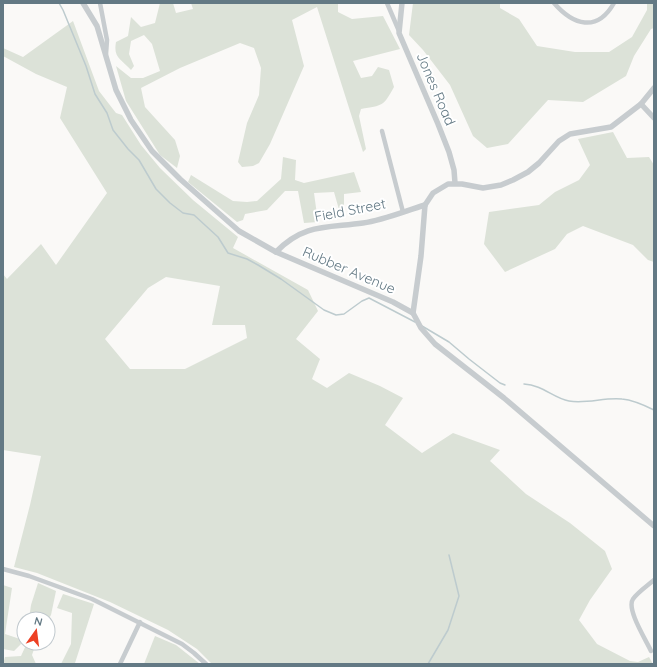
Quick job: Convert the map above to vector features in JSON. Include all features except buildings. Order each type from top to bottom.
[{"type":"street","name":"Rubber Avenue","points":[[84,3],[97,26],[116,90],[131,120],[152,151],[180,180],[239,231],[276,252],[402,306],[414,315]]},
{"type":"street","points":[[100,3],[107,40],[106,54]]},
{"type":"street","points":[[388,3],[399,32]]},
{"type":"street","name":"Jones Road","points":[[402,3],[399,32],[446,145],[453,166],[455,183]]},
{"type":"street","points":[[554,3],[566,15],[576,21],[585,23],[593,22],[605,16],[614,3]]},
{"type":"street","points":[[654,88],[641,104],[611,126],[570,134],[559,141],[539,163],[528,172],[513,180],[501,185],[483,188],[455,183],[448,184],[433,193],[425,205],[414,315],[421,328],[435,344],[504,398],[654,526]]},
{"type":"street","points":[[641,104],[654,118]]},
{"type":"street","points":[[382,131],[403,212]]},
{"type":"street","name":"Field Street","points":[[276,252],[298,234],[318,227],[364,223],[425,205]]},
{"type":"street","points":[[3,569],[29,576],[86,597],[140,622],[182,644],[206,664]]},
{"type":"street","points":[[651,651],[633,614],[631,604],[634,598],[654,580]]},
{"type":"street","points":[[120,664],[140,622]]},
{"type":"shaded area","points":[[160,3],[173,3],[176,13],[193,9],[191,3],[338,3],[338,12],[352,19],[383,16],[400,49],[353,61],[361,78],[372,76],[378,67],[389,70],[394,87],[385,102],[382,104],[361,109],[359,116],[366,149],[363,152],[317,7],[292,20],[304,66],[270,144],[259,163],[253,166],[242,167],[238,162],[247,123],[259,95],[261,68],[254,48],[240,43],[180,68],[141,88],[145,107],[175,140],[180,156],[177,168],[160,155],[126,101],[116,66],[131,78],[143,78],[160,71],[152,44],[144,35],[131,41],[129,54],[134,66],[131,70],[119,58],[115,47],[116,42],[128,36],[131,17],[141,27],[155,23]]},
{"type":"shaded area","points":[[413,3],[500,3],[500,8],[519,19],[537,46],[575,52],[609,52],[632,37],[647,10],[647,3],[654,3],[654,28],[651,29],[634,56],[626,76],[583,102],[548,100],[508,144],[487,148],[473,136],[450,85],[423,50],[409,35]]},
{"type":"shaded area","points":[[73,21],[99,91],[116,113],[122,115],[141,145],[160,168],[193,200],[238,237],[233,248],[308,290],[318,311],[296,339],[320,359],[312,379],[327,388],[349,373],[380,386],[403,398],[385,425],[422,453],[453,433],[500,450],[490,461],[526,494],[570,523],[605,551],[612,569],[590,600],[579,620],[597,644],[630,661],[638,662],[649,657],[653,664],[212,664],[197,649],[168,630],[110,602],[37,573],[14,567],[41,456],[3,450],[3,274],[7,279],[41,244],[56,265],[107,193],[60,118],[67,87],[36,74],[3,56],[3,48],[23,57]],"holes":[[[166,277],[220,286],[212,325],[245,325],[247,338],[185,369],[130,369],[105,339],[148,288]]]},
{"type":"shaded area","points":[[613,132],[627,158],[649,157],[654,165],[654,262],[648,260],[633,245],[583,226],[567,234],[555,249],[505,272],[484,244],[489,212],[539,205],[555,192],[579,180],[590,165],[578,139]]},
{"type":"shaded area","points":[[283,157],[296,160],[295,180],[304,183],[354,172],[361,192],[344,194],[344,213],[340,213],[334,192],[314,193],[318,222],[304,223],[298,191],[285,191],[267,210],[245,214],[243,220],[237,222],[188,182],[191,175],[233,201],[257,201],[281,179]]},
{"type":"shaded area","points":[[38,583],[56,591],[52,611],[30,611]]},
{"type":"shaded area","points":[[3,585],[12,588],[5,634],[16,638],[16,649],[14,651],[3,649]]},
{"type":"shaded area","points":[[63,594],[94,604],[75,663],[77,664],[61,664],[71,644],[72,613],[57,608]]},
{"type":"shaded area","points":[[155,636],[176,645],[200,664],[144,664]]},
{"type":"shaded area","points":[[23,651],[33,651],[32,655],[36,664],[3,664],[5,657],[21,656]]},
{"type":"waterway","points":[[59,3],[86,66],[95,94],[107,113],[113,130],[139,160],[156,189],[170,203],[183,213],[194,215],[218,237],[228,253],[247,259],[258,265],[281,279],[324,310],[336,315],[344,314],[362,301],[369,298],[415,322]]},
{"type":"waterway","points":[[422,326],[449,342],[500,383],[505,385]]},
{"type":"waterway","points":[[524,384],[537,387],[569,401],[582,402],[622,399],[654,410]]},
{"type":"waterway","points":[[428,664],[448,630],[459,596],[449,555]]}]
